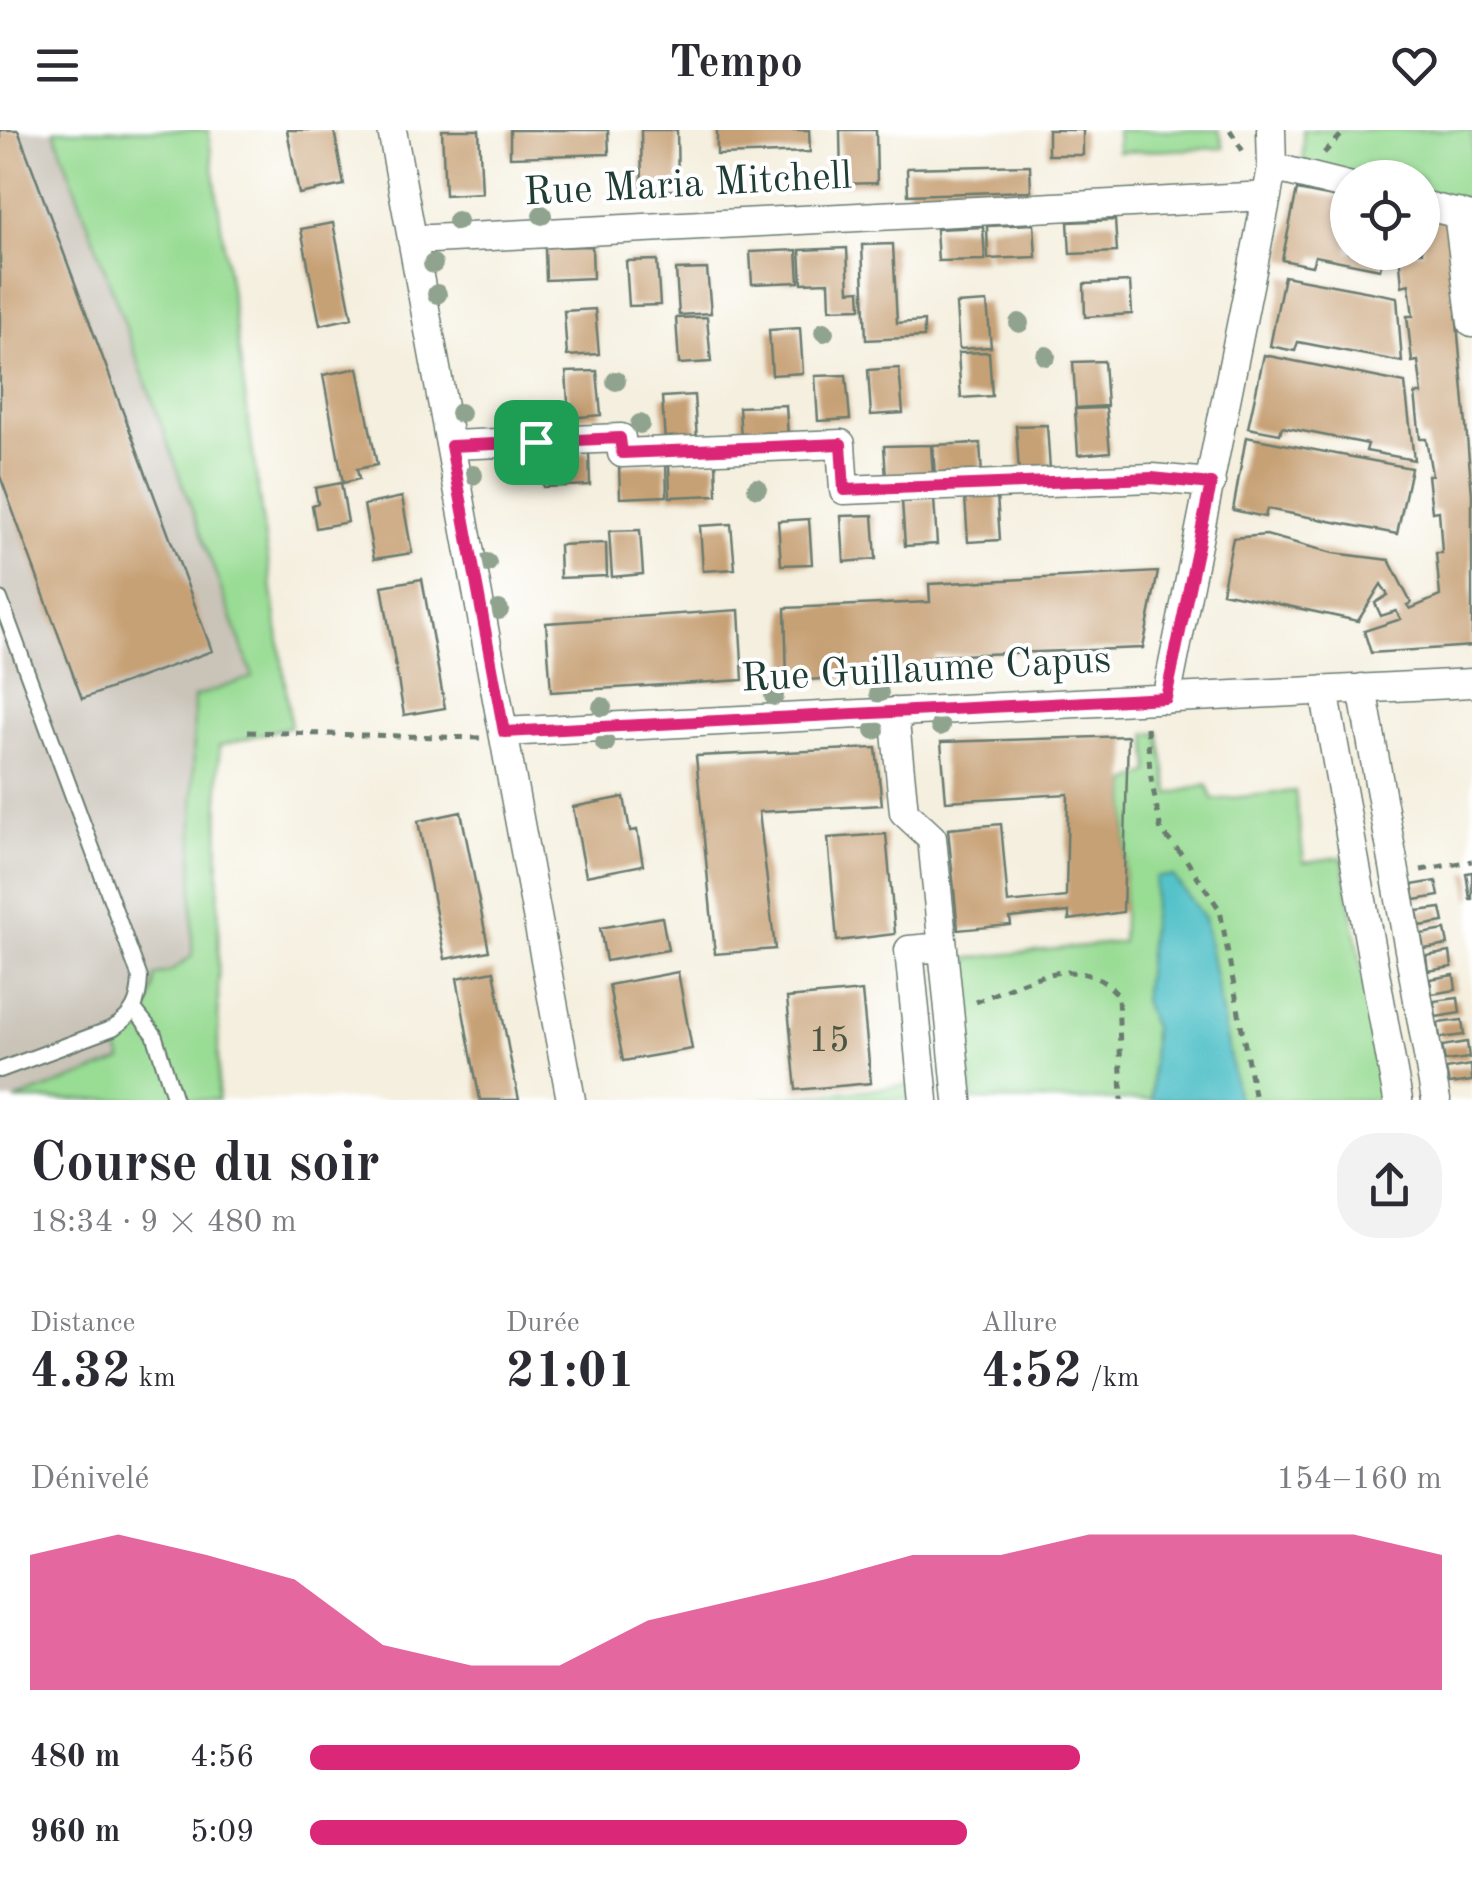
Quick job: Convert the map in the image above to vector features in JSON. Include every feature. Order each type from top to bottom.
[{"type":"street","points":[[392,130],[571,1100]]},
{"type":"street","points":[[1155,699],[1211,484],[1268,196],[1271,130]]},
{"type":"street","points":[[1272,167],[1330,182]]},
{"type":"street","name":"Rue Maria Mitchell","points":[[412,240],[1268,196]]},
{"type":"street","points":[[1440,209],[1465,215],[1472,323]]},
{"type":"street","points":[[451,446],[620,438],[622,453],[841,444],[844,490],[1152,478],[1211,484]]},
{"type":"street","name":"Rue Guillaume Capus","points":[[504,732],[1472,683]]},
{"type":"street","points":[[1362,688],[1436,1100]]},
{"type":"street","points":[[1324,690],[1398,1100]]},
{"type":"street","points":[[894,712],[904,812],[932,838],[958,1100]]},
{"type":"street","points":[[924,1100],[909,950],[943,946]]},
{"type":"lane","points":[[0,600],[140,978],[134,1010],[113,1028],[0,1070]]},
{"type":"lane","points":[[134,1010],[154,1034],[175,1100]]},
{"type":"path","points":[[1155,699],[1150,772],[1161,831],[1185,858],[1220,910],[1255,1100]]},
{"type":"path","points":[[248,732],[474,740],[504,732]]},
{"type":"path","points":[[1395,875],[1472,862]]},
{"type":"path","points":[[950,1012],[1048,973],[1082,971],[1106,982],[1118,995],[1122,1100]]},
{"type":"shaded area","points":[[0,130],[54,130],[253,677],[194,697],[192,956],[171,971],[155,976],[150,1004],[133,1030],[123,1061],[15,1100],[0,1100]]},
{"type":"green space","points":[[54,130],[208,130],[291,726],[219,746],[218,1100],[15,1100],[122,1061],[115,1040],[144,1014],[155,976],[171,971],[192,956],[194,697],[253,677]]},
{"type":"green space","points":[[1117,130],[1219,130],[1224,148],[1118,152]]},
{"type":"green space","points":[[1303,130],[1472,130],[1472,203],[1440,196],[1440,160],[1330,160],[1330,171],[1303,165]]},
{"type":"green space","points":[[1159,733],[1170,794],[1207,785],[1213,800],[1295,791],[1304,862],[1342,857],[1386,1100],[972,1100],[960,959],[1122,942],[1128,782],[1150,772],[1147,734]]},
{"type":"green space","points":[[910,1085],[912,1100],[759,1100]]},
{"type":"water","points":[[1173,876],[1204,918],[1238,1100],[1151,1100],[1153,1028],[1143,1001],[1156,877]]},
{"type":"building","points":[[0,130],[18,130],[212,651],[82,699],[0,476]]},
{"type":"building","points":[[287,130],[334,130],[344,185],[299,194]]},
{"type":"building","points":[[442,130],[479,130],[482,193],[445,195]]},
{"type":"building","points":[[510,130],[608,130],[609,154],[510,157]]},
{"type":"building","points":[[641,130],[677,130],[678,190],[642,190]]},
{"type":"building","points":[[717,130],[809,130],[810,152],[717,155]]},
{"type":"building","points":[[840,130],[876,130],[877,183],[841,184]]},
{"type":"building","points":[[1048,130],[1083,130],[1083,155],[1048,155]]},
{"type":"building","points":[[1030,165],[1031,191],[908,195],[907,168]]},
{"type":"building","points":[[1297,190],[1330,196],[1330,259],[1315,256],[1312,266],[1282,260]]},
{"type":"building","points":[[1440,218],[1448,220],[1472,494],[1472,646],[1371,653],[1364,631],[1401,619],[1396,611],[1381,616],[1375,603],[1388,595],[1381,584],[1358,621],[1222,592],[1233,538],[1266,535],[1333,553],[1389,560],[1411,603],[1407,605],[1410,609],[1440,596],[1436,553],[1442,553],[1439,511],[1432,512],[1428,475],[1432,475],[1426,439],[1420,439],[1415,394],[1422,394],[1418,361],[1412,362],[1407,316],[1413,316],[1409,284],[1402,286],[1401,270],[1440,270]]},
{"type":"building","points":[[1115,220],[1117,252],[1070,254],[1068,222]]},
{"type":"building","points":[[333,223],[352,318],[320,325],[301,229]]},
{"type":"building","points":[[1034,224],[1036,257],[988,259],[987,226]]},
{"type":"building","points":[[983,227],[985,260],[938,261],[936,229]]},
{"type":"building","points":[[893,244],[897,323],[924,321],[924,337],[866,340],[862,245]]},
{"type":"building","points":[[592,246],[593,278],[546,280],[545,247]]},
{"type":"building","points":[[847,248],[849,291],[860,290],[861,308],[830,309],[829,282],[802,283],[800,250]]},
{"type":"building","points":[[797,250],[799,282],[752,284],[750,252]]},
{"type":"building","points":[[657,260],[660,305],[629,306],[626,261]]},
{"type":"building","points":[[707,269],[711,313],[679,315],[676,270]]},
{"type":"building","points":[[1284,276],[1397,297],[1402,362],[1298,342],[1295,351],[1270,346]]},
{"type":"building","points":[[1130,282],[1132,314],[1085,317],[1084,284]]},
{"type":"building","points":[[987,302],[991,347],[959,349],[956,304]]},
{"type":"building","points":[[595,309],[599,354],[567,356],[564,311]]},
{"type":"building","points":[[707,317],[711,362],[679,364],[676,318]]},
{"type":"building","points":[[800,328],[803,373],[772,375],[769,330]]},
{"type":"building","points":[[989,352],[992,396],[961,398],[958,353]]},
{"type":"building","points":[[1264,355],[1405,383],[1414,460],[1366,451],[1368,444],[1282,427],[1280,434],[1248,428]]},
{"type":"building","points":[[1104,361],[1107,406],[1076,408],[1073,362]]},
{"type":"building","points":[[358,368],[377,465],[357,469],[359,479],[343,483],[323,375]]},
{"type":"building","points":[[899,368],[903,413],[871,415],[868,370]]},
{"type":"building","points":[[597,371],[601,415],[569,418],[566,372]]},
{"type":"building","points":[[846,375],[850,419],[818,421],[815,376]]},
{"type":"building","points":[[694,395],[697,440],[665,442],[662,397]]},
{"type":"building","points":[[786,405],[788,438],[741,439],[739,407]]},
{"type":"building","points":[[1106,408],[1110,452],[1078,455],[1075,409]]},
{"type":"building","points":[[1047,425],[1050,470],[1019,472],[1016,426]]},
{"type":"building","points":[[1246,437],[1411,468],[1397,534],[1267,509],[1265,517],[1233,510]]},
{"type":"building","points":[[980,443],[982,476],[935,478],[933,445]]},
{"type":"building","points":[[931,445],[933,477],[886,479],[884,446]]},
{"type":"building","points":[[589,452],[590,485],[543,487],[542,454]]},
{"type":"building","points":[[716,462],[717,495],[670,497],[669,464]]},
{"type":"building","points":[[666,464],[667,496],[620,498],[619,465]]},
{"type":"building","points":[[341,483],[348,522],[316,528],[312,505],[318,503],[315,488]]},
{"type":"building","points":[[997,495],[1000,540],[968,542],[965,497]]},
{"type":"building","points":[[402,497],[412,553],[374,559],[364,505]]},
{"type":"building","points":[[934,499],[937,544],[905,546],[902,501]]},
{"type":"building","points":[[873,515],[876,559],[844,562],[841,516]]},
{"type":"building","points":[[809,519],[812,564],[781,565],[778,521]]},
{"type":"building","points":[[731,524],[735,569],[703,571],[700,526]]},
{"type":"building","points":[[640,530],[643,574],[612,577],[609,531]]},
{"type":"building","points":[[606,543],[607,576],[560,578],[559,545]]},
{"type":"building","points":[[1158,572],[1143,648],[934,656],[935,673],[787,681],[785,608],[930,602],[929,584]]},
{"type":"building","points":[[422,579],[445,708],[404,715],[382,586]]},
{"type":"building","points":[[739,610],[743,680],[551,692],[546,623]]},
{"type":"building","points":[[1128,736],[1123,912],[1069,920],[1069,912],[1010,918],[1011,925],[958,930],[948,829],[1001,824],[1008,903],[1066,897],[1068,794],[946,801],[941,742]]},
{"type":"building","points":[[876,748],[882,805],[759,812],[775,949],[715,954],[696,756]]},
{"type":"building","points":[[624,797],[630,831],[637,830],[643,865],[586,876],[573,807]]},
{"type":"building","points":[[461,812],[489,951],[445,959],[418,821]]},
{"type":"building","points":[[886,834],[895,934],[837,941],[828,838]]},
{"type":"building","points":[[1472,872],[1472,899],[1470,899],[1466,873]]},
{"type":"building","points":[[1436,881],[1439,896],[1415,900],[1412,885]]},
{"type":"building","points":[[1441,908],[1444,922],[1420,926],[1417,911]]},
{"type":"building","points":[[662,917],[668,950],[606,961],[600,928]]},
{"type":"building","points":[[1445,930],[1448,945],[1424,949],[1421,934]]},
{"type":"building","points":[[1450,952],[1452,967],[1428,971],[1426,956]]},
{"type":"building","points":[[494,971],[519,1100],[480,1100],[468,1039],[457,978]]},
{"type":"building","points":[[678,972],[692,1049],[623,1061],[609,985]]},
{"type":"building","points":[[1454,975],[1456,990],[1432,994],[1430,979]]},
{"type":"building","points":[[862,991],[871,1083],[796,1090],[787,998]]},
{"type":"building","points":[[1458,998],[1460,1013],[1436,1017],[1434,1001]]},
{"type":"building","points":[[1462,1020],[1464,1035],[1440,1038],[1438,1023]]},
{"type":"building","points":[[1467,1042],[1469,1058],[1445,1061],[1442,1046]]},
{"type":"building","points":[[1471,1065],[1472,1081],[1449,1084],[1446,1069]]},
{"type":"route","points":[[620,438],[622,453],[841,444],[844,490],[1152,478],[1211,484],[1166,698],[504,732],[451,446],[536,442],[620,438]]}]
